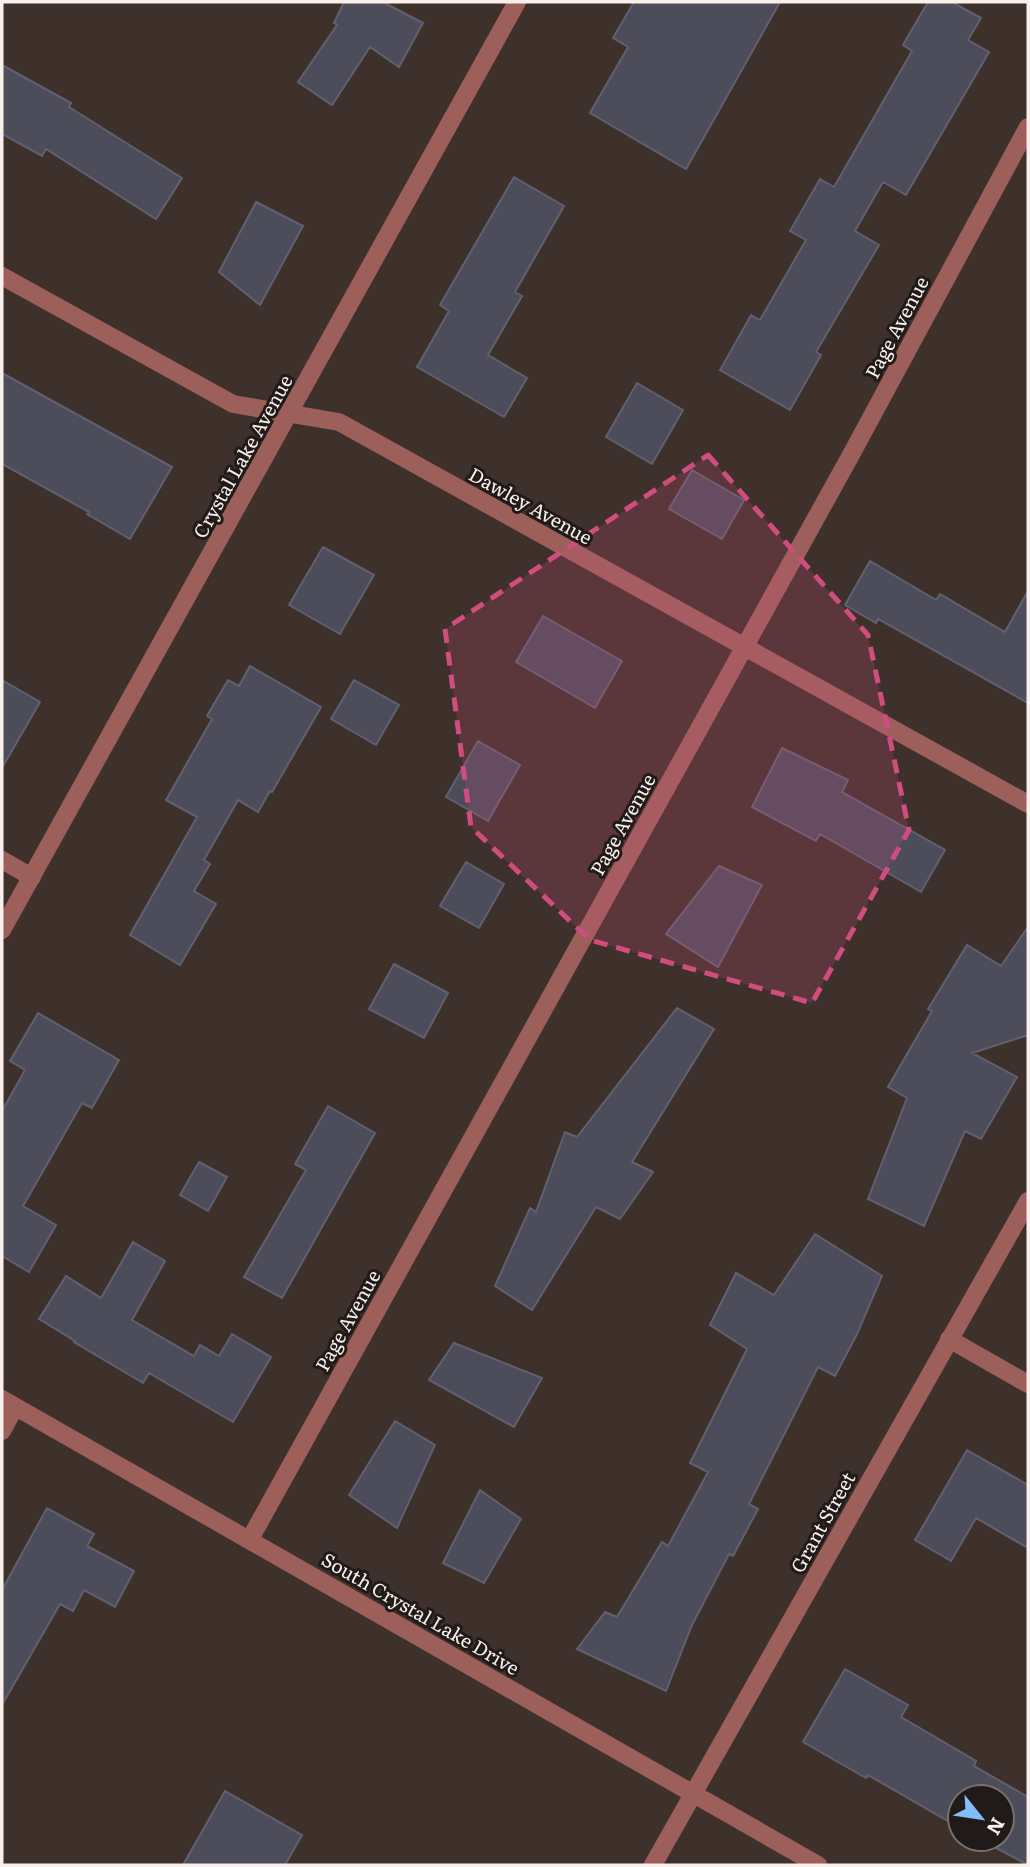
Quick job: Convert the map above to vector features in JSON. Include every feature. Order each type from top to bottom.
[{"type":"street","name":"Crystal Lake Avenue","points":[[2,930],[517,2]]},
{"type":"street","name":"Page Avenue","points":[[250,1539],[744,648],[1028,127]]},
{"type":"street","name":"Dawley Avenue","points":[[2,276],[233,404],[339,422],[1028,804]]},
{"type":"street","points":[[2,860],[32,877]]},
{"type":"street","name":"Grant Street","points":[[653,1865],[1028,1200]]},
{"type":"street","points":[[949,1339],[1028,1384]]},
{"type":"street","points":[[2,1431],[8,1403]]},
{"type":"street","name":"South Crystal Lake Drive","points":[[8,1403],[818,1865]]},
{"type":"highlighted area","points":[[708,455],[868,635],[909,830],[812,1003],[590,940],[471,827],[445,629]]},
{"type":"building","points":[[344,2],[383,2],[423,23],[399,67],[370,47],[332,105],[298,82],[337,25],[334,23]]},
{"type":"building","points":[[634,2],[780,2],[686,169],[590,113],[628,47],[613,38]]},
{"type":"building","points":[[928,2],[952,2],[981,18],[968,40],[989,52],[906,195],[883,182],[855,231],[879,245],[816,352],[821,355],[790,410],[720,370],[751,315],[760,320],[806,240],[790,231],[820,179],[834,187],[912,51],[903,45]]},
{"type":"building","points":[[2,65],[71,103],[69,107],[182,178],[156,219],[46,149],[42,156],[2,134]]},
{"type":"building","points":[[514,177],[564,206],[515,292],[522,296],[488,355],[527,378],[504,417],[417,367],[449,311],[440,305]]},
{"type":"building","points":[[256,202],[303,226],[260,305],[219,272]]},
{"type":"building","points":[[2,373],[172,467],[130,539],[87,514],[89,512],[2,464]]},
{"type":"building","points":[[637,383],[683,410],[652,464],[606,437]]},
{"type":"building","points":[[692,470],[744,500],[722,539],[669,509]]},
{"type":"building","points":[[323,547],[374,575],[340,634],[289,605]]},
{"type":"building","points":[[870,561],[936,600],[940,594],[1005,632],[1028,591],[1028,703],[878,619],[876,623],[845,605]]},
{"type":"building","points":[[543,616],[622,661],[595,708],[516,662]]},
{"type":"building","points":[[250,666],[321,707],[258,812],[238,800],[204,860],[210,864],[194,891],[216,904],[180,965],[130,935],[197,817],[166,800],[212,719],[207,716],[228,680],[239,686]]},
{"type":"building","points":[[2,680],[40,702],[2,768]]},
{"type":"building","points":[[354,680],[399,705],[376,745],[331,719]]},
{"type":"building","points":[[478,741],[520,765],[488,821],[446,797]]},
{"type":"building","points":[[782,748],[848,780],[842,792],[945,850],[921,892],[820,834],[816,841],[752,807]]},
{"type":"building","points":[[466,862],[504,884],[479,928],[440,906]]},
{"type":"building","points":[[719,866],[762,885],[718,967],[666,934]]},
{"type":"building","points":[[1028,927],[1028,1035],[972,1053],[1017,1077],[981,1139],[965,1131],[924,1226],[868,1199],[907,1098],[888,1087],[932,1011],[928,1009],[967,945],[1001,966]]},
{"type":"building","points":[[394,964],[448,993],[424,1038],[369,1009]]},
{"type":"building","points":[[677,1008],[714,1029],[632,1162],[653,1172],[620,1219],[596,1207],[532,1310],[495,1286],[530,1208],[536,1212],[565,1132],[577,1137]]},
{"type":"building","points":[[38,1013],[119,1060],[92,1108],[82,1103],[23,1206],[56,1225],[29,1272],[2,1256],[2,1111],[25,1070],[10,1061]]},
{"type":"building","points":[[328,1106],[375,1133],[282,1298],[244,1277],[306,1170],[295,1164]]},
{"type":"building","points":[[199,1162],[227,1177],[208,1211],[180,1195]]},
{"type":"building","points":[[815,1234],[882,1276],[835,1376],[818,1367],[749,1504],[758,1509],[733,1556],[729,1554],[692,1625],[666,1691],[577,1649],[605,1612],[617,1617],[662,1542],[668,1546],[708,1472],[690,1463],[747,1349],[710,1325],[736,1273],[774,1295]]},
{"type":"building","points":[[133,1242],[165,1261],[132,1320],[194,1356],[200,1345],[219,1356],[232,1334],[271,1357],[233,1422],[149,1373],[143,1383],[39,1319],[66,1276],[101,1298]]},
{"type":"building","points":[[454,1343],[542,1378],[514,1427],[429,1380]]},
{"type":"building","points":[[395,1421],[435,1445],[397,1528],[349,1495]]},
{"type":"building","points":[[967,1450],[1028,1485],[1028,1548],[976,1518],[951,1561],[915,1540]]},
{"type":"building","points":[[480,1490],[521,1519],[484,1583],[443,1563]]},
{"type":"building","points":[[47,1508],[94,1534],[87,1546],[134,1571],[115,1607],[84,1590],[73,1611],[60,1604],[2,1705],[2,1590]]},
{"type":"building","points":[[845,1669],[908,1705],[901,1717],[976,1761],[974,1766],[1004,1783],[946,1783],[946,1820],[868,1775],[866,1778],[803,1742]]},
{"type":"building","points":[[1016,1790],[1028,1797],[1028,1865],[1005,1853],[1016,1853]]},
{"type":"building","points":[[225,1791],[302,1835],[285,1865],[183,1865]]}]
